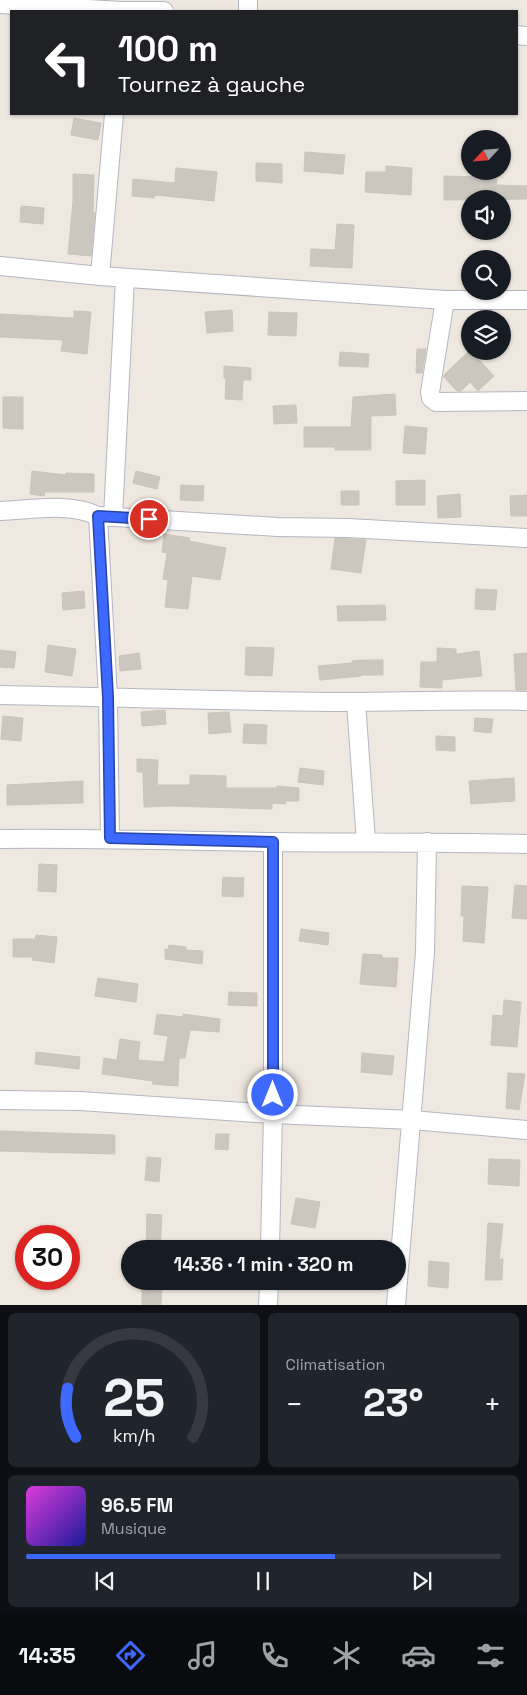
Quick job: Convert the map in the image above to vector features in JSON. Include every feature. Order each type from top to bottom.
[{"type":"street","points":[[0,4],[105,10]]},
{"type":"street","points":[[100,276],[114,115]]},
{"type":"street","points":[[0,266],[125,278],[445,300],[527,300]]},
{"type":"street","points":[[110,838],[105,516],[125,278]]},
{"type":"street","points":[[445,300],[430,392],[431,398],[436,402],[527,401]]},
{"type":"street","points":[[0,512],[70,508],[86,510],[105,516],[277,527],[348,528],[527,538]]},
{"type":"street","points":[[0,695],[219,701],[356,702],[466,699],[527,701]]},
{"type":"street","points":[[356,702],[366,842]]},
{"type":"street","points":[[0,839],[110,838],[273,842],[527,844]]},
{"type":"street","points":[[270,1240],[273,1114],[273,842]]},
{"type":"street","points":[[396,1305],[425,952],[427,842]]},
{"type":"street","points":[[0,1100],[80,1101],[273,1114],[412,1120],[527,1130]]},
{"type":"street","points":[[268,1305],[269,1290]]},
{"type":"building","points":[[74,118],[101,123],[98,140],[71,135]]},
{"type":"building","points":[[305,152],[345,155],[343,174],[304,171]]},
{"type":"building","points":[[256,163],[282,164],[282,183],[256,181]]},
{"type":"building","points":[[386,166],[412,168],[411,195],[365,192],[366,172],[386,172]]},
{"type":"building","points":[[176,168],[217,172],[214,201],[155,195],[154,198],[132,196],[133,179],[175,183]]},
{"type":"building","points":[[73,174],[94,175],[93,212],[95,213],[91,256],[68,254],[73,201]]},
{"type":"building","points":[[444,176],[461,177],[461,180],[497,180],[496,185],[527,186],[527,199],[511,199],[511,190],[461,190],[461,200],[444,200]]},
{"type":"building","points":[[21,206],[44,208],[43,224],[20,222]]},
{"type":"building","points":[[337,224],[354,225],[352,268],[310,266],[311,249],[335,250]]},
{"type":"building","points":[[232,310],[233,331],[207,333],[205,312]]},
{"type":"building","points":[[74,311],[91,312],[87,354],[61,351],[63,340],[0,337],[0,314],[74,318]]},
{"type":"building","points":[[269,312],[297,313],[296,336],[268,335]]},
{"type":"building","points":[[417,349],[426,349],[422,373],[416,373]]},
{"type":"building","points":[[340,352],[369,354],[368,367],[339,366]]},
{"type":"building","points":[[461,359],[479,360],[494,376],[478,391],[470,382],[461,391],[457,391],[443,376]]},
{"type":"building","points":[[224,366],[251,368],[251,380],[243,380],[242,400],[225,399],[226,379],[224,378]]},
{"type":"building","points":[[395,394],[396,415],[371,416],[371,450],[335,450],[335,447],[304,447],[304,427],[351,427],[353,397]]},
{"type":"building","points":[[3,397],[23,397],[23,429],[3,428]]},
{"type":"building","points":[[296,405],[297,423],[274,424],[273,406]]},
{"type":"building","points":[[405,426],[427,428],[425,454],[403,453]]},
{"type":"building","points":[[32,471],[66,475],[66,473],[94,474],[94,492],[45,492],[44,496],[30,494]]},
{"type":"building","points":[[136,471],[160,477],[157,489],[133,483]]},
{"type":"building","points":[[425,480],[425,505],[396,505],[396,481]]},
{"type":"building","points":[[181,485],[204,486],[203,501],[180,500]]},
{"type":"building","points":[[341,491],[359,491],[359,505],[341,505]]},
{"type":"building","points":[[460,494],[461,517],[438,518],[437,496]]},
{"type":"building","points":[[527,495],[527,516],[511,516],[510,496]]},
{"type":"building","points":[[164,534],[190,538],[189,541],[226,548],[220,580],[192,576],[188,609],[165,607],[168,580],[163,579],[167,553],[162,552]]},
{"type":"building","points":[[335,538],[366,540],[361,573],[331,569]]},
{"type":"building","points":[[476,589],[497,590],[495,610],[475,609]]},
{"type":"building","points":[[84,591],[85,608],[63,610],[62,593]]},
{"type":"building","points":[[385,605],[386,620],[338,621],[337,606]]},
{"type":"building","points":[[48,645],[76,649],[72,676],[45,672]]},
{"type":"building","points":[[246,647],[274,648],[272,676],[245,675]]},
{"type":"building","points":[[437,648],[456,649],[456,654],[479,651],[482,676],[442,680],[442,688],[420,687],[421,662],[437,662]]},
{"type":"building","points":[[0,650],[16,652],[14,668],[0,667]]},
{"type":"building","points":[[139,653],[141,669],[120,671],[119,656]]},
{"type":"building","points":[[527,653],[527,690],[516,690],[514,654]]},
{"type":"building","points":[[364,660],[383,660],[383,675],[361,675],[320,680],[318,666]]},
{"type":"building","points":[[165,710],[166,724],[142,726],[141,712]]},
{"type":"building","points":[[229,712],[231,732],[209,734],[208,713]]},
{"type":"building","points":[[3,716],[23,718],[21,741],[1,739]]},
{"type":"building","points":[[475,718],[493,719],[491,733],[474,731]]},
{"type":"building","points":[[244,724],[267,725],[266,744],[243,743]]},
{"type":"building","points":[[436,736],[455,737],[455,751],[436,750]]},
{"type":"building","points":[[137,759],[158,760],[157,785],[190,785],[190,775],[226,776],[226,788],[277,788],[277,786],[299,788],[299,801],[286,801],[285,804],[272,803],[272,809],[144,807],[143,772],[137,772]]},
{"type":"building","points":[[300,768],[324,771],[323,785],[298,782]]},
{"type":"building","points":[[514,778],[515,801],[471,804],[469,781]]},
{"type":"building","points":[[83,781],[83,803],[7,805],[7,785]]},
{"type":"building","points":[[39,864],[57,865],[56,892],[38,891]]},
{"type":"building","points":[[223,877],[244,878],[243,897],[222,896]]},
{"type":"building","points":[[515,885],[527,886],[527,919],[512,918]]},
{"type":"building","points":[[462,886],[488,887],[484,943],[463,941],[464,916],[461,916]]},
{"type":"building","points":[[301,929],[329,933],[328,945],[299,941]]},
{"type":"building","points":[[36,935],[57,937],[54,963],[32,960],[33,957],[13,957],[13,939],[35,939]]},
{"type":"building","points":[[169,945],[186,947],[186,950],[203,951],[202,964],[165,959],[165,949],[168,950]]},
{"type":"building","points":[[363,954],[382,955],[382,958],[398,958],[396,987],[360,984]]},
{"type":"building","points":[[98,978],[138,984],[136,1002],[95,996]]},
{"type":"building","points":[[229,992],[257,993],[257,1006],[228,1005]]},
{"type":"building","points":[[504,1000],[521,1002],[517,1047],[491,1045],[493,1015],[503,1016]]},
{"type":"building","points":[[157,1014],[183,1017],[183,1014],[220,1019],[219,1032],[190,1030],[185,1058],[179,1058],[178,1086],[152,1084],[153,1081],[102,1074],[104,1058],[117,1060],[120,1039],[140,1042],[138,1060],[164,1062],[168,1036],[154,1034]]},
{"type":"building","points":[[36,1052],[80,1057],[79,1069],[35,1064]]},
{"type":"building","points":[[362,1053],[394,1056],[392,1075],[361,1072]]},
{"type":"building","points":[[508,1073],[525,1074],[519,1110],[506,1108]]},
{"type":"building","points":[[0,1131],[115,1135],[115,1154],[0,1151]]},
{"type":"building","points":[[216,1134],[229,1134],[228,1150],[215,1149]]},
{"type":"building","points":[[147,1157],[161,1158],[159,1182],[145,1180]]},
{"type":"building","points":[[489,1159],[520,1160],[519,1186],[488,1184]]},
{"type":"building","points":[[296,1198],[320,1202],[315,1228],[291,1224]]},
{"type":"building","points":[[147,1214],[162,1215],[161,1240],[146,1240]]},
{"type":"building","points":[[488,1223],[503,1224],[499,1259],[503,1259],[502,1280],[485,1280]]},
{"type":"building","points":[[429,1261],[449,1263],[448,1288],[428,1286]]},
{"type":"building","points":[[142,1290],[162,1290],[161,1305],[142,1305]]},
{"type":"route","points":[[149,519],[98,516],[108,697],[110,838],[273,842],[273,1095]]}]
